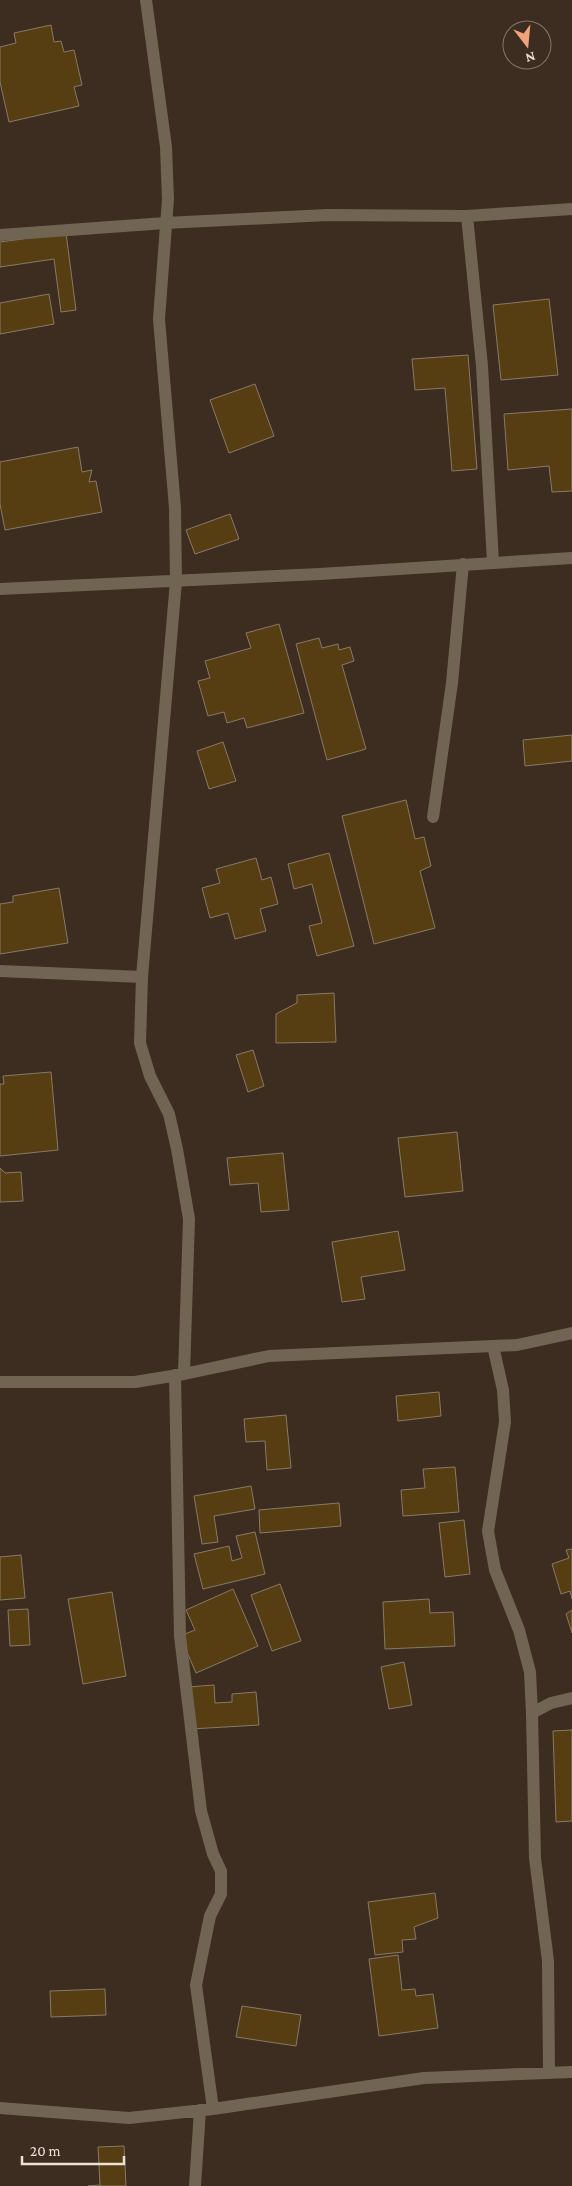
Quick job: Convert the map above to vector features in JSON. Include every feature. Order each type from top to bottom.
[{"type":"street","points":[[146,0],[166,147],[168,199],[159,319],[175,508],[176,582],[142,976],[140,1043],[150,1076],[169,1114],[189,1220],[180,1375],[180,1636],[201,1811],[213,1854],[221,1871],[222,1894],[210,1916],[196,1985],[213,2109]]},
{"type":"street","points":[[0,235],[165,223],[328,215],[467,216],[572,209]]},
{"type":"street","points":[[467,216],[482,366],[493,562]]},
{"type":"street","points":[[0,589],[176,582],[572,558]]},
{"type":"street","points":[[433,817],[452,683],[463,564]]},
{"type":"street","points":[[0,971],[142,976]]},
{"type":"street","points":[[0,1382],[135,1382],[180,1375],[269,1356],[517,1345],[572,1332]]},
{"type":"street","points":[[493,1346],[503,1390],[505,1422],[488,1531],[496,1570],[521,1638],[530,1672],[535,1858],[548,1961],[549,2073]]},
{"type":"street","points":[[532,1713],[551,1703],[572,1698]]},
{"type":"street","points":[[0,2108],[129,2118],[213,2109],[424,2078],[572,2072]]},
{"type":"street","points":[[195,2186],[200,2110]]},
{"type":"building","points":[[51,25],[54,42],[61,41],[64,52],[74,50],[82,85],[74,87],[79,106],[9,122],[0,82],[0,47],[16,43],[14,33]]},
{"type":"building","points":[[66,233],[76,310],[61,312],[54,259],[0,267],[0,242]]},
{"type":"building","points":[[49,294],[54,324],[0,334],[0,303]]},
{"type":"building","points":[[549,299],[558,375],[501,380],[493,305]]},
{"type":"building","points":[[468,355],[477,469],[452,471],[445,388],[415,390],[412,359]]},
{"type":"building","points":[[255,384],[274,436],[229,453],[210,400]]},
{"type":"building","points":[[572,409],[572,491],[552,492],[549,466],[508,470],[504,414]]},
{"type":"building","points":[[78,447],[82,472],[92,470],[89,482],[96,481],[102,512],[5,530],[0,504],[0,462]]},
{"type":"building","points":[[230,514],[239,539],[195,554],[186,530]]},
{"type":"building","points":[[279,624],[304,713],[247,728],[244,718],[227,723],[224,712],[208,716],[198,681],[210,678],[205,661],[251,648],[246,633]]},
{"type":"building","points":[[319,638],[322,648],[338,644],[339,650],[350,647],[354,661],[342,665],[366,749],[327,760],[296,644]]},
{"type":"building","points":[[572,735],[572,761],[525,766],[523,740]]},
{"type":"building","points":[[223,742],[236,781],[209,789],[197,751]]},
{"type":"building","points":[[406,800],[415,839],[424,837],[431,866],[420,871],[435,928],[374,944],[342,816]]},
{"type":"building","points":[[329,853],[354,946],[317,956],[309,926],[322,923],[312,884],[294,889],[288,864]]},
{"type":"building","points":[[256,858],[262,880],[271,877],[278,904],[260,909],[266,931],[235,939],[228,913],[210,918],[202,888],[220,883],[216,869]]},
{"type":"building","points":[[59,888],[68,943],[0,954],[0,904],[13,902],[13,896]]},
{"type":"building","points":[[334,993],[336,1042],[276,1043],[276,1014],[297,1003],[297,995]]},
{"type":"building","points":[[253,1050],[264,1086],[248,1092],[236,1055]]},
{"type":"building","points":[[51,1072],[58,1150],[0,1156],[0,1084],[4,1084],[3,1076]]},
{"type":"building","points":[[457,1132],[463,1191],[405,1197],[398,1138]]},
{"type":"building","points":[[283,1153],[289,1210],[261,1212],[258,1183],[230,1185],[227,1158]]},
{"type":"building","points":[[0,1168],[5,1173],[21,1172],[23,1201],[0,1202]]},
{"type":"building","points":[[398,1231],[405,1270],[361,1277],[365,1299],[342,1302],[332,1242]]},
{"type":"building","points":[[439,1392],[441,1416],[398,1421],[396,1396]]},
{"type":"building","points":[[286,1415],[291,1468],[267,1470],[265,1441],[246,1442],[244,1419]]},
{"type":"building","points":[[455,1467],[459,1512],[403,1516],[401,1490],[425,1488],[423,1469]]},
{"type":"building","points":[[251,1486],[255,1509],[214,1516],[218,1542],[202,1544],[194,1496]]},
{"type":"building","points":[[339,1503],[341,1526],[260,1533],[259,1510]]},
{"type":"building","points":[[464,1520],[470,1574],[445,1577],[439,1523]]},
{"type":"building","points":[[255,1532],[265,1574],[203,1589],[194,1554],[229,1546],[232,1561],[242,1558],[236,1536]]},
{"type":"building","points":[[572,1549],[572,1599],[570,1591],[561,1594],[552,1564],[569,1558],[566,1550]]},
{"type":"building","points":[[21,1555],[25,1598],[0,1600],[0,1557]]},
{"type":"building","points":[[280,1584],[301,1641],[272,1651],[251,1595]]},
{"type":"building","points":[[233,1589],[258,1646],[196,1673],[180,1636],[195,1630],[186,1610]]},
{"type":"building","points":[[112,1592],[126,1676],[83,1684],[68,1599]]},
{"type":"building","points":[[429,1599],[430,1613],[453,1612],[455,1646],[385,1649],[383,1602]]},
{"type":"building","points":[[28,1609],[30,1645],[10,1646],[8,1610]]},
{"type":"building","points":[[572,1610],[572,1633],[566,1614]]},
{"type":"building","points":[[404,1662],[412,1705],[389,1709],[381,1667]]},
{"type":"building","points":[[214,1685],[215,1703],[232,1702],[232,1694],[256,1692],[259,1725],[191,1729],[188,1687]]},
{"type":"building","points":[[572,1730],[572,1821],[556,1822],[553,1731]]},
{"type":"building","points":[[435,1893],[438,1918],[414,1927],[416,1939],[402,1940],[403,1952],[375,1955],[368,1902]]},
{"type":"building","points":[[398,1955],[402,1990],[415,1989],[416,1996],[433,1994],[438,2028],[379,2036],[369,1959]]},
{"type":"building","points":[[105,1989],[106,2015],[51,2017],[50,1991]]},
{"type":"building","points":[[242,2006],[301,2015],[296,2046],[236,2037]]},
{"type":"building","points":[[124,2146],[126,2186],[88,2186],[100,2185],[98,2147]]}]
